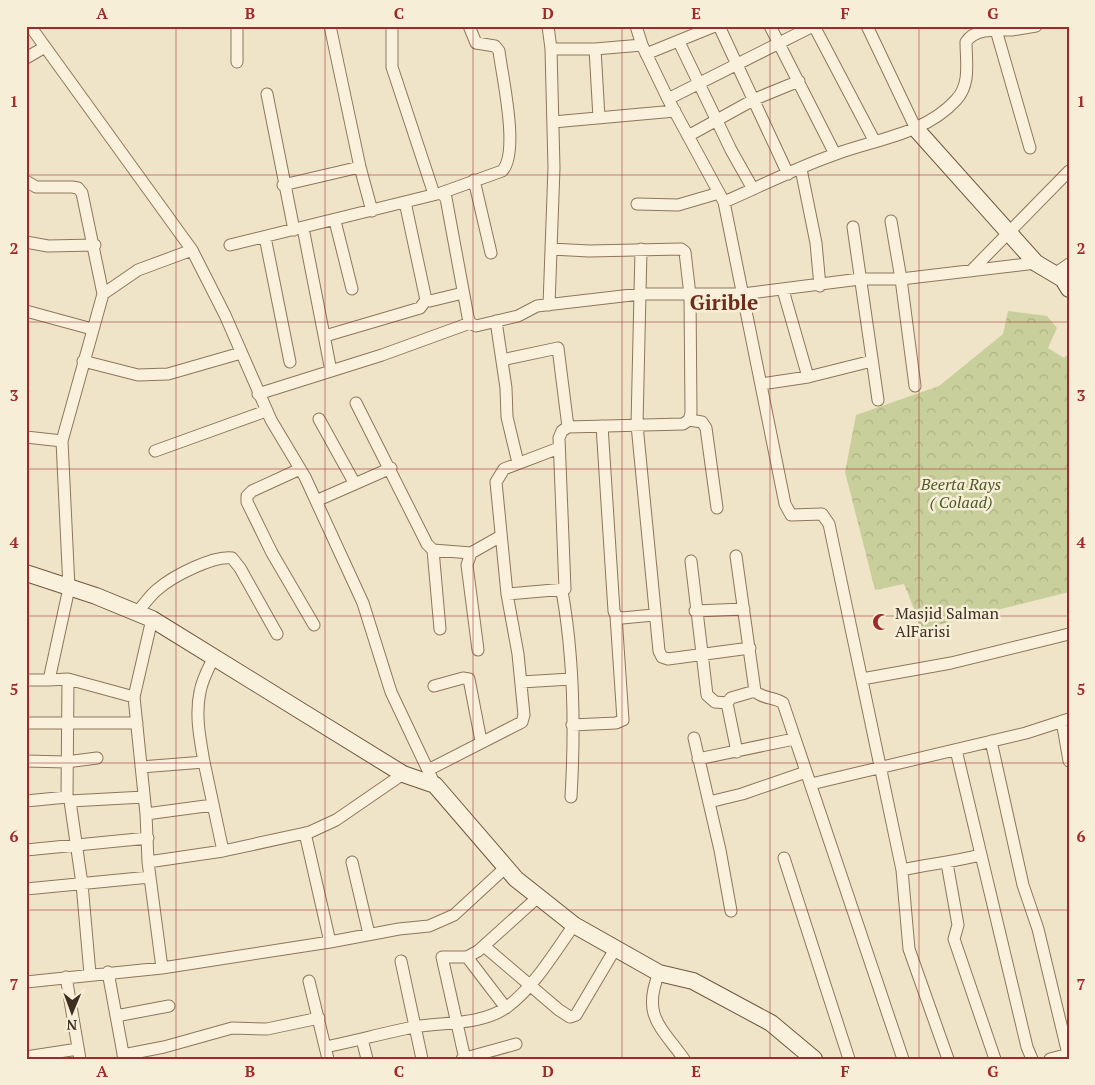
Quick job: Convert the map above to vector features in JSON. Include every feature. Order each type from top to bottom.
[{"type":"street","points":[[30,26],[192,250],[225,315],[266,411],[300,469],[363,603],[391,692],[435,785],[505,868],[537,898],[574,925],[659,973],[693,981],[771,1022],[814,1059]]},
{"type":"street","points":[[237,26],[237,62]]},
{"type":"street","points":[[330,26],[330,36],[372,211]]},
{"type":"street","points":[[392,26],[392,67],[438,194],[446,198],[470,323]]},
{"type":"street","points":[[230,245],[335,221],[438,194],[502,170],[508,165],[510,157],[510,129],[499,51],[495,46],[476,43],[469,26]]},
{"type":"street","points":[[548,26],[554,168],[549,305]]},
{"type":"street","points":[[636,26],[644,50],[674,111],[722,197],[788,512],[793,516],[822,514],[826,517],[829,524],[902,870],[909,950],[948,1059]]},
{"type":"street","points":[[550,49],[644,50],[679,42],[715,26]]},
{"type":"street","points":[[719,26],[755,99],[788,174]]},
{"type":"street","points":[[770,26],[835,154]]},
{"type":"street","points":[[668,99],[814,26],[875,142]]},
{"type":"street","points":[[867,26],[916,129],[1036,263]]},
{"type":"street","points":[[637,204],[678,205],[754,189],[835,154],[916,129],[948,107],[960,95],[966,81],[966,42],[969,37],[976,33],[1036,26]]},
{"type":"street","points":[[996,30],[1030,148]]},
{"type":"street","points":[[679,42],[717,120],[754,189]]},
{"type":"street","points":[[26,58],[45,47]]},
{"type":"street","points":[[595,49],[599,118]]},
{"type":"street","points":[[688,136],[755,99],[799,81]]},
{"type":"street","points":[[266,94],[283,185],[299,229],[332,371]]},
{"type":"street","points":[[553,122],[674,111]]},
{"type":"street","points":[[283,185],[360,167]]},
{"type":"street","points":[[801,169],[816,243],[820,286]]},
{"type":"street","points":[[971,271],[1069,171]]},
{"type":"street","points":[[474,180],[491,254]]},
{"type":"street","points":[[26,181],[36,187],[78,188],[85,201],[103,294],[62,441],[70,588],[49,680]]},
{"type":"street","points":[[325,336],[420,308],[424,305],[426,300],[405,202]]},
{"type":"street","points":[[335,221],[352,289]]},
{"type":"street","points":[[891,221],[901,279],[915,386]]},
{"type":"street","points":[[853,226],[878,400]]},
{"type":"street","points":[[265,237],[290,362]]},
{"type":"street","points":[[26,242],[48,246],[95,245]]},
{"type":"street","points":[[507,594],[562,591],[567,585],[559,448],[559,438],[562,431],[568,427],[683,424],[689,420],[691,413],[690,295],[685,252],[680,249],[589,252],[550,249]]},
{"type":"street","points":[[641,249],[637,425],[654,615],[662,657],[701,655],[750,648]]},
{"type":"street","points":[[103,294],[138,270],[192,250]]},
{"type":"street","points":[[258,394],[332,371],[470,323],[476,326],[518,316],[537,306],[640,294],[743,294],[820,286],[860,279],[901,279],[1036,263],[1062,269],[1069,290]]},
{"type":"street","points":[[783,290],[808,377]]},
{"type":"street","points":[[426,300],[430,301],[463,293]]},
{"type":"street","points":[[26,311],[92,329]]},
{"type":"street","points":[[496,321],[502,360],[507,417],[518,463]]},
{"type":"street","points":[[502,360],[558,348],[568,427]]},
{"type":"street","points":[[83,361],[138,375],[168,374],[241,353]]},
{"type":"street","points":[[761,384],[808,377],[872,361]]},
{"type":"street","points":[[356,403],[390,468],[418,528],[433,550],[440,629]]},
{"type":"street","points":[[155,451],[266,411]]},
{"type":"street","points":[[319,419],[355,484]]},
{"type":"street","points":[[689,420],[702,422],[706,428],[717,508]]},
{"type":"street","points":[[572,725],[616,723],[623,720],[602,426]]},
{"type":"street","points":[[26,437],[62,441]]},
{"type":"street","points":[[428,770],[481,741],[522,722],[524,715],[521,682],[507,594],[496,482],[504,469],[559,448]]},
{"type":"street","points":[[316,501],[390,468]]},
{"type":"street","points":[[300,469],[252,491],[247,496],[272,553],[314,625]]},
{"type":"street","points":[[433,550],[471,553],[501,536]]},
{"type":"street","points":[[471,553],[467,565],[467,581],[478,650]]},
{"type":"street","points":[[736,556],[755,691],[760,696],[777,698],[783,703],[903,1059]]},
{"type":"street","points":[[162,968],[148,862],[146,814],[134,697],[144,616],[157,589],[176,577],[222,557],[232,558],[240,568],[277,634]]},
{"type":"street","points":[[690,561],[706,695],[715,702],[726,703]]},
{"type":"street","points":[[26,574],[70,588],[144,616],[403,774],[435,785]]},
{"type":"street","points":[[562,591],[569,631],[572,725],[571,797]]},
{"type":"street","points":[[695,611],[744,609]]},
{"type":"street","points":[[616,616],[622,618],[654,615]]},
{"type":"street","points":[[862,679],[951,662],[1069,634]]},
{"type":"street","points":[[212,658],[200,690],[198,725],[223,851]]},
{"type":"street","points":[[434,686],[463,678],[469,679],[481,741]]},
{"type":"street","points":[[26,680],[68,679],[134,697]]},
{"type":"street","points":[[68,679],[66,762],[68,799],[82,884],[90,974]]},
{"type":"street","points":[[521,682],[571,679]]},
{"type":"street","points":[[726,703],[731,698],[755,691]]},
{"type":"street","points":[[726,703],[737,752]]},
{"type":"street","points":[[810,784],[956,750],[1065,720],[1069,761]]},
{"type":"street","points":[[26,723],[136,723]]},
{"type":"street","points":[[694,738],[720,850],[731,911]]},
{"type":"street","points":[[698,759],[794,739]]},
{"type":"street","points":[[991,741],[1023,885],[1038,929],[1068,1054],[1050,1059]]},
{"type":"street","points":[[956,750],[1027,1047],[1032,1059]]},
{"type":"street","points":[[26,761],[66,762],[97,758]]},
{"type":"street","points":[[141,767],[204,762]]},
{"type":"street","points":[[709,802],[742,794],[806,772]]},
{"type":"street","points":[[148,862],[223,851],[305,833],[336,820],[403,774]]},
{"type":"street","points":[[26,801],[144,797]]},
{"type":"street","points":[[146,814],[213,805]]},
{"type":"street","points":[[305,833],[330,942]]},
{"type":"street","points":[[26,850],[148,838]]},
{"type":"street","points":[[902,870],[980,855]]},
{"type":"street","points":[[784,858],[849,1059]]},
{"type":"street","points":[[352,862],[369,934]]},
{"type":"street","points":[[946,863],[957,917],[954,939],[995,1059]]},
{"type":"street","points":[[26,982],[108,972],[162,968],[429,926],[446,919],[505,868]]},
{"type":"street","points":[[26,889],[150,877]]},
{"type":"street","points":[[516,1044],[464,1059],[442,957],[467,957],[484,946],[537,898]]},
{"type":"street","points":[[309,981],[327,1053],[362,1039],[416,1027],[455,1024],[493,1014],[506,1008],[529,986],[574,925]]},
{"type":"street","points":[[484,946],[559,1010],[573,1016],[576,1015],[614,949]]},
{"type":"street","points":[[467,957],[506,1008]]},
{"type":"street","points":[[400,961],[422,1059]]},
{"type":"street","points":[[108,972],[124,1057],[232,1028],[267,1029],[319,1018]]},
{"type":"street","points":[[659,973],[651,997],[652,1012],[684,1059]]},
{"type":"street","points":[[26,1057],[79,1054],[66,977]]},
{"type":"street","points":[[116,1016],[169,1006]]},
{"type":"street","points":[[362,1039],[367,1059]]},
{"type":"street","points":[[164,1047],[167,1059]]},
{"type":"green space","name":"Beerta Rays ( Colaad)","points":[[1008,311],[1047,316],[1057,328],[1048,348],[1064,358],[1069,353],[1069,592],[922,629],[904,584],[875,590],[845,472],[856,415],[939,386],[1003,334]]},
{"type":"place","name":"Masjid Salman AlFarisi","points":[[881,622]]},
{"type":"district","name":"Girible","points":[[724,303]]}]
